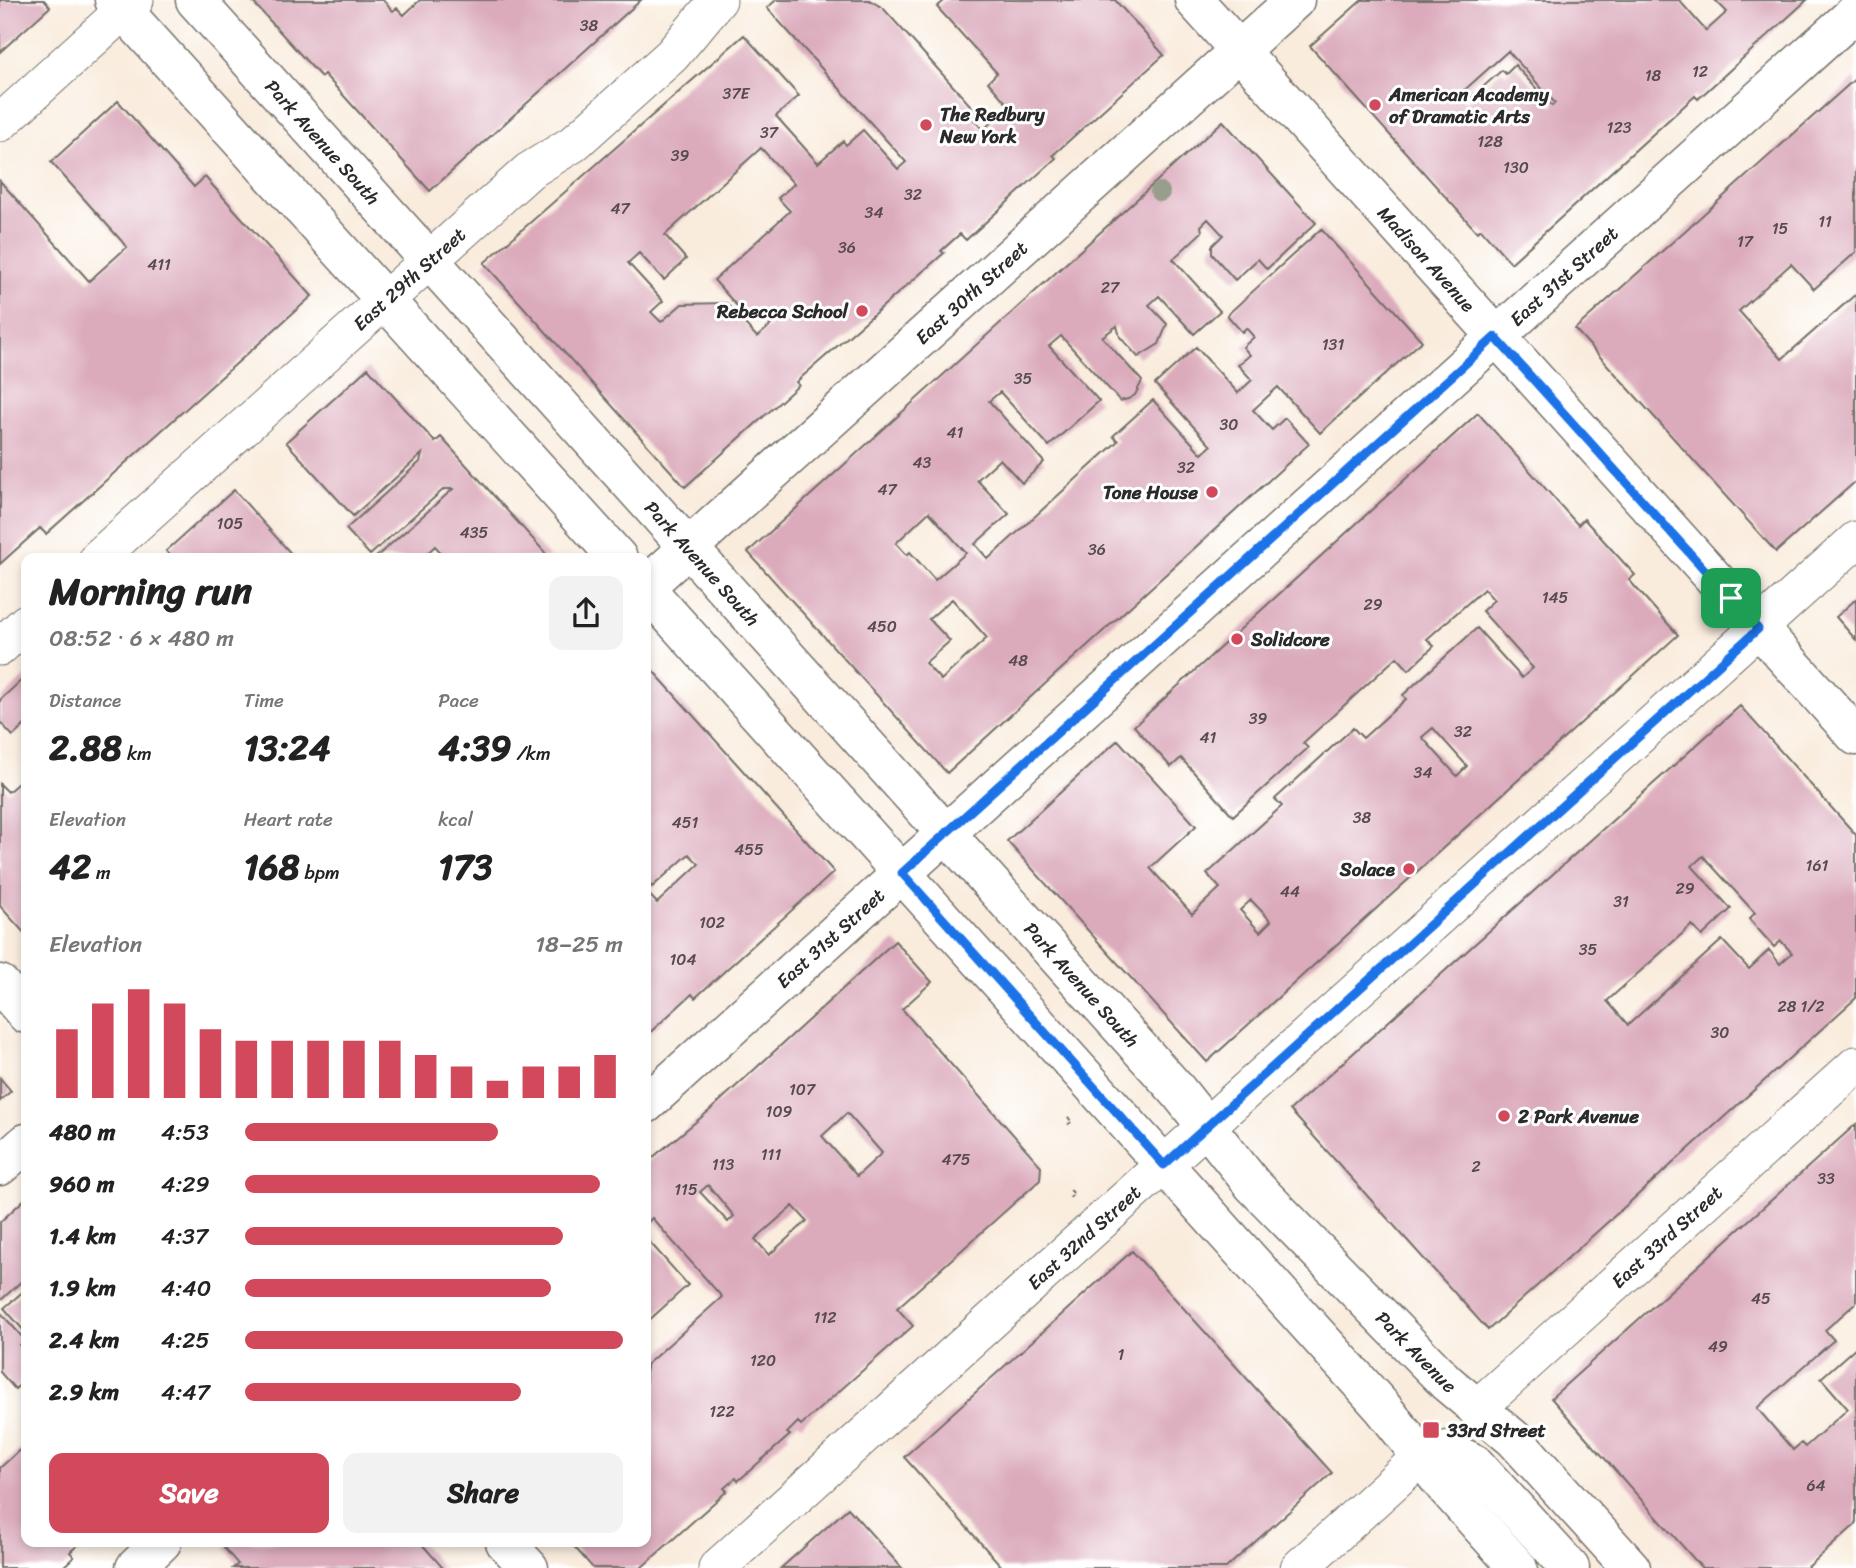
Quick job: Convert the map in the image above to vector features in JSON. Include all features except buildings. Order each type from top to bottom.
[{"type":"main road","name":"Park Avenue South","points":[[195,0],[1178,1091],[1206,1127]]},
{"type":"main road","name":"Madison Avenue","points":[[1194,0],[1856,736]]},
{"type":"main road","name":"East 30th Street","points":[[651,583],[1295,0]]},
{"type":"main road","points":[[124,4],[385,300],[613,553]]},
{"type":"main road","name":"East 31st Street","points":[[651,1099],[1856,12]]},
{"type":"main road","points":[[651,594],[1383,1408],[1421,1457],[1518,1568]]},
{"type":"main road","points":[[0,984],[21,1008]]},
{"type":"main road","name":"Park Avenue","points":[[1206,1127],[1235,1165],[1293,1226],[1447,1383],[1514,1439],[1631,1568]]},
{"type":"main road","points":[[0,1166],[21,1147]]},
{"type":"main road","points":[[1421,1457],[1447,1450],[1474,1462],[1570,1568]]},
{"type":"main road","points":[[135,1568],[157,1547]]},
{"type":"main road","points":[[509,1547],[528,1568]]},
{"type":"street","name":"East 29th Street","points":[[104,553],[529,170],[573,144],[672,55],[718,0]]},
{"type":"street","points":[[0,122],[124,4]]},
{"type":"street","name":"East 32nd Street","points":[[717,1568],[1856,540]]},
{"type":"street","points":[[0,647],[21,628]]},
{"type":"street","name":"East 33rd Street","points":[[1476,1409],[1856,1065]]},
{"type":"street","points":[[1299,1568],[1421,1457]]},
{"type":"path","points":[[1072,1197],[1069,1194],[1074,1189]]},
{"type":"place","name":"American Academy of Dramatic Arts","points":[[1375,105]]},
{"type":"place","name":"The Redbury New York","points":[[926,125]]},
{"type":"place","name":"Rebecca School","points":[[862,311]]},
{"type":"place","name":"Tone House","points":[[1212,492]]},
{"type":"place","name":"Solidcore","points":[[1237,639]]},
{"type":"place","name":"Solace","points":[[1409,869]]},
{"type":"place","name":"2 Park Avenue","points":[[1504,1116]]},
{"type":"place","name":"33rd Street","points":[[1431,1430]]},
{"type":"route","points":[[1495,337],[1731,598],[1758,629],[1164,1165],[902,873],[1495,337]]}]
